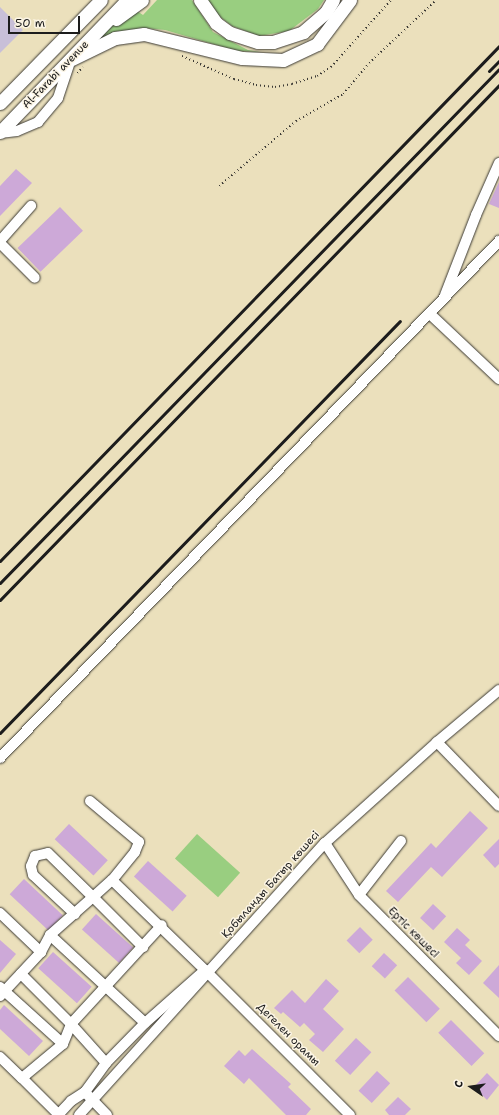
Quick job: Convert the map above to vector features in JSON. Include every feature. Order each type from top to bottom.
[{"type":"main road","points":[[72,31],[91,0]]},
{"type":"main road","name":"Al-Farabi avenue","points":[[0,103],[101,0]]},
{"type":"main road","name":"Al-Farabi avenue","points":[[0,132],[72,59],[127,0]]},
{"type":"main road","points":[[101,28],[134,8],[142,0]]},
{"type":"main road","points":[[200,0],[216,23],[230,33],[258,42],[272,42],[302,32],[326,12],[333,0]]},
{"type":"main road","points":[[72,59],[115,38],[144,34],[242,58],[283,60],[317,44],[350,0]]},
{"type":"street","points":[[0,132],[17,131],[38,122],[58,98],[72,59]]},
{"type":"street","points":[[443,299],[476,215],[499,163]]},
{"type":"street","points":[[31,206],[0,242],[35,278]]},
{"type":"street","points":[[0,758],[499,241]]},
{"type":"street","points":[[430,314],[499,379]]},
{"type":"street","name":"Қобыланды Батыр көшесі","points":[[79,1115],[207,971],[325,843],[437,742],[499,690]]},
{"type":"street","points":[[437,742],[499,806]]},
{"type":"street","points":[[63,1044],[2,991],[21,974],[41,952],[50,935],[112,880],[135,852],[138,842],[90,801]]},
{"type":"street","points":[[359,895],[401,841]]},
{"type":"street","name":"Ертіс көшесі","points":[[325,843],[359,895],[499,1036]]},
{"type":"street","points":[[75,914],[33,875],[31,866],[35,856],[48,853],[144,947]]},
{"type":"street","name":"Дегелен орамы","points":[[112,880],[162,925],[350,1115]]},
{"type":"street","points":[[0,913],[41,952]]},
{"type":"street","points":[[22,1078],[63,1044],[71,1024],[144,947],[162,925]]},
{"type":"street","points":[[50,935],[107,986],[145,1023]]},
{"type":"street","points":[[0,1057],[58,1115],[71,1101],[85,1092],[106,1063],[145,1023],[207,971]]},
{"type":"street","points":[[21,974],[71,1024],[106,1063]]},
{"type":"street","points":[[85,1092],[107,1115]]},
{"type":"path","points":[[219,186],[296,121],[343,94],[369,63],[418,19],[436,0]]},
{"type":"path","points":[[76,74],[87,64]]},
{"type":"shaded area","points":[[0,7],[23,30],[0,53]]},
{"type":"green space","points":[[157,0],[192,0],[213,32],[248,50],[260,52],[237,51],[165,30],[145,28],[114,32],[98,40],[110,26],[137,11],[143,15]]},
{"type":"green space","points":[[208,0],[324,0],[318,9],[289,31],[259,36],[232,26],[219,16]]},
{"type":"green space","points":[[197,834],[240,873],[218,897],[175,859]]},
{"type":"building","points":[[16,169],[32,183],[0,216],[0,186]]},
{"type":"building","points":[[499,182],[499,208],[489,204]]},
{"type":"building","points":[[60,207],[83,231],[40,272],[18,248]]},
{"type":"building","points":[[470,811],[488,828],[442,877],[431,867],[398,902],[386,891],[431,843],[436,848]]},
{"type":"building","points":[[69,824],[108,860],[93,876],[55,839]]},
{"type":"building","points":[[499,839],[499,864],[495,868],[483,855]]},
{"type":"building","points":[[148,861],[187,896],[173,911],[134,877]]},
{"type":"building","points":[[24,879],[63,915],[48,931],[10,894]]},
{"type":"building","points":[[433,904],[446,916],[433,930],[420,918]]},
{"type":"building","points":[[96,914],[133,947],[119,963],[82,930]]},
{"type":"building","points":[[360,927],[373,940],[359,953],[347,940]]},
{"type":"building","points":[[457,928],[470,940],[465,945],[482,961],[469,975],[456,963],[461,958],[444,942]]},
{"type":"building","points":[[0,940],[16,954],[0,973]]},
{"type":"building","points":[[53,952],[92,987],[77,1003],[38,968]]},
{"type":"building","points":[[384,953],[397,965],[385,978],[372,966]]},
{"type":"building","points":[[499,965],[499,998],[483,983]]},
{"type":"building","points":[[408,977],[440,1009],[426,1022],[395,990]]},
{"type":"building","points":[[326,979],[339,991],[323,1009],[344,1029],[323,1052],[309,1040],[315,1034],[304,1023],[300,1027],[283,1012],[281,1014],[274,1008],[292,990],[305,1003]]},
{"type":"building","points":[[4,1005],[43,1041],[29,1056],[0,1029],[0,1010]]},
{"type":"building","points":[[451,1020],[484,1053],[472,1066],[438,1033]]},
{"type":"building","points":[[356,1038],[371,1052],[350,1075],[335,1061]]},
{"type":"building","points":[[252,1049],[291,1084],[288,1087],[311,1109],[306,1115],[286,1115],[249,1078],[244,1084],[224,1066],[239,1050],[245,1056]]},
{"type":"building","points":[[377,1071],[390,1083],[372,1103],[359,1091]]},
{"type":"building","points":[[487,1073],[499,1085],[487,1100],[474,1087]]},
{"type":"building","points":[[398,1097],[411,1109],[405,1115],[389,1115],[385,1110]]},
{"type":"railway","points":[[0,561],[499,46]]},
{"type":"railway","points":[[489,71],[499,61]]},
{"type":"railway","points":[[0,583],[499,69]]},
{"type":"railway","points":[[0,600],[499,85]]},
{"type":"railway","points":[[0,733],[400,321]]}]
